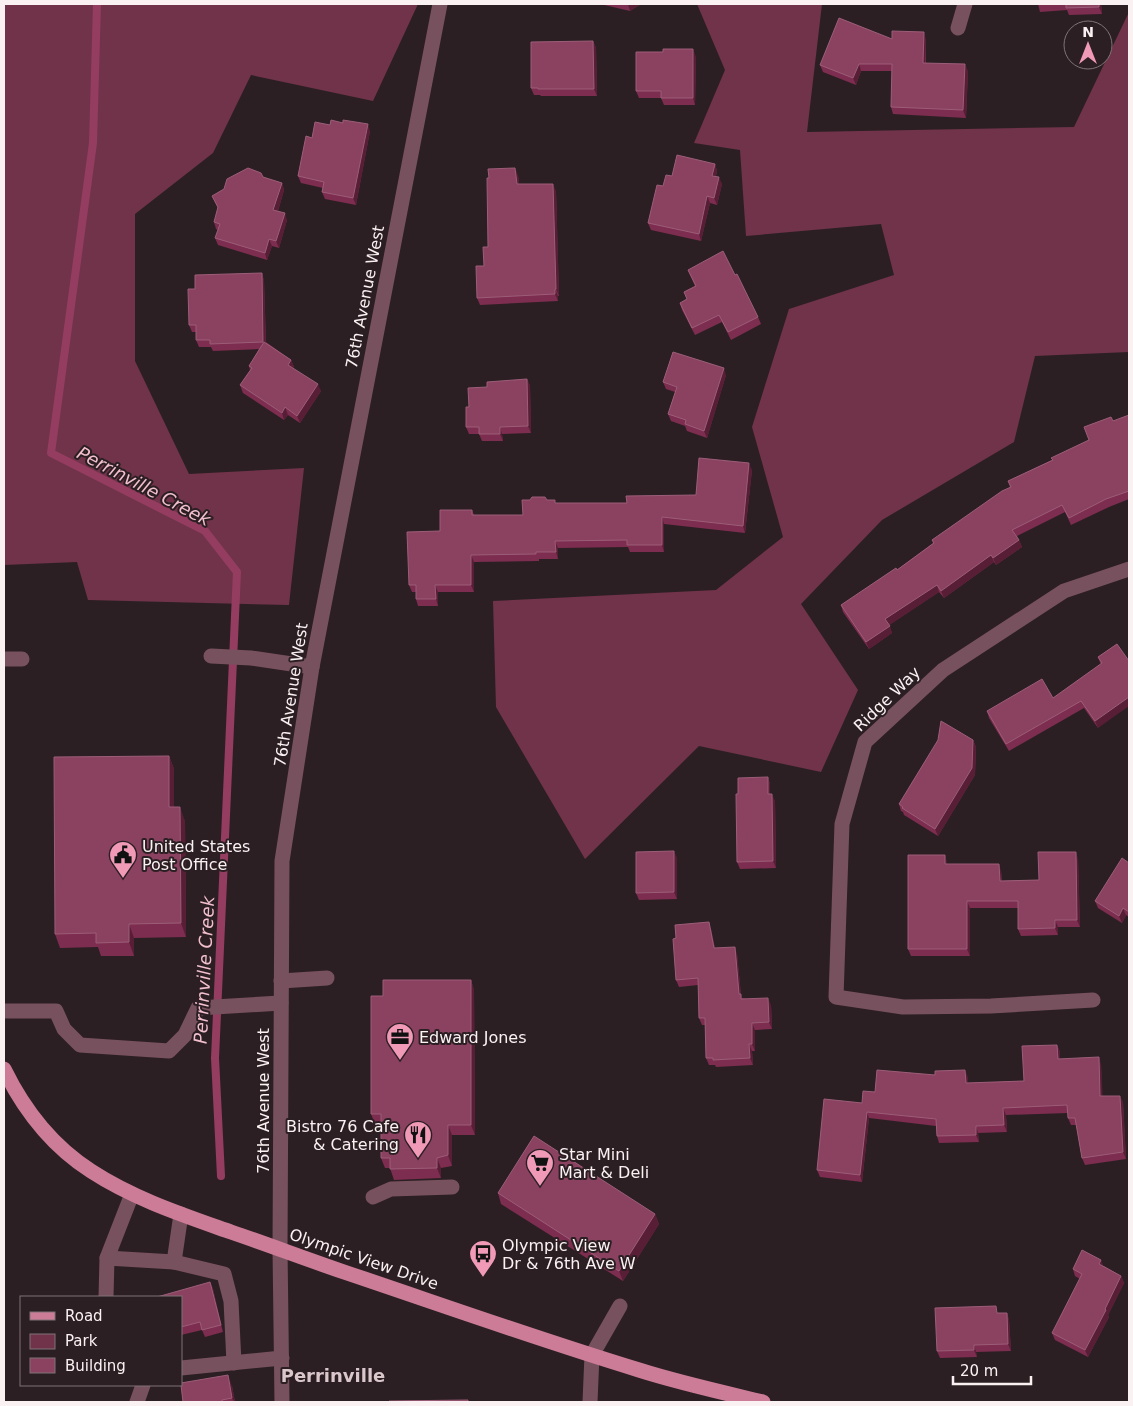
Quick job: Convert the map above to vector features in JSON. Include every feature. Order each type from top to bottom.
[{"type":"main road","name":"Olympic View Drive","points":[[4,1069],[21,1101],[49,1135],[69,1155],[90,1170],[132,1194],[180,1214],[280,1250],[592,1355],[640,1370],[763,1402]]},
{"type":"street","name":"76th Avenue West","points":[[282,1402],[280,1250],[282,861],[312,667],[440,4]]},
{"type":"street","points":[[958,28],[965,4]]},
{"type":"street","name":"Ridge Way","points":[[1093,1000],[991,1006],[904,1007],[836,997],[842,824],[865,742],[943,670],[1064,591],[1129,569]]},
{"type":"street","points":[[210,656],[251,658],[312,667]]},
{"type":"street","points":[[4,659],[22,659]]},
{"type":"street","points":[[281,980],[327,978]]},
{"type":"street","points":[[4,1011],[56,1011],[64,1029],[80,1044],[170,1051],[185,1035],[198,1008],[281,1004]]},
{"type":"street","points":[[373,1197],[391,1188],[452,1187]]},
{"type":"street","points":[[106,1296],[108,1258],[132,1194]]},
{"type":"street","points":[[174,1262],[180,1214]]},
{"type":"street","points":[[108,1258],[174,1262],[224,1274],[231,1301],[234,1363]]},
{"type":"street","points":[[590,1402],[592,1355],[620,1306]]},
{"type":"street","points":[[182,1368],[282,1358]]},
{"type":"street","points":[[137,1402],[143,1386]]},
{"type":"green space","points":[[4,4],[418,4],[373,101],[251,75],[213,153],[135,214],[135,361],[189,474],[304,468],[289,605],[88,600],[77,562],[4,565]]},
{"type":"green space","points":[[697,4],[822,4],[807,132],[1074,127],[1101,70],[1113,70],[1113,45],[1129,12],[1129,352],[1035,356],[1014,442],[882,520],[801,604],[858,690],[821,772],[699,746],[585,859],[496,707],[493,601],[716,590],[783,537],[752,427],[789,309],[894,275],[881,224],[746,236],[740,150],[694,143],[725,70]]},
{"type":"building","points":[[1066,4],[1099,4],[1099,7],[1066,8]]},
{"type":"building","points":[[839,18],[892,39],[892,31],[924,32],[923,63],[965,64],[963,110],[891,107],[892,64],[859,64],[853,78],[820,65]]},
{"type":"building","points":[[593,41],[594,89],[531,88],[531,42]]},
{"type":"building","points":[[663,49],[693,49],[693,98],[661,98],[661,91],[636,91],[636,52],[663,52]]},
{"type":"building","points":[[331,120],[343,123],[343,120],[368,124],[353,198],[322,192],[324,182],[298,176],[306,136],[312,138],[315,122],[330,125]]},
{"type":"building","points":[[677,155],[715,164],[712,176],[719,177],[714,198],[707,196],[699,234],[648,223],[657,185],[663,186],[666,175],[672,176]]},
{"type":"building","points":[[248,168],[261,173],[263,177],[282,183],[273,210],[285,213],[276,241],[269,239],[265,253],[215,238],[220,224],[214,222],[218,207],[212,196],[224,189],[227,179]]},
{"type":"building","points":[[515,168],[517,184],[553,184],[555,294],[477,298],[476,266],[484,266],[483,247],[488,247],[488,169]]},
{"type":"building","points":[[723,251],[735,275],[737,274],[758,317],[728,332],[719,315],[692,328],[680,303],[687,299],[684,292],[696,286],[688,270]]},
{"type":"building","points":[[262,273],[263,342],[210,344],[210,340],[196,340],[196,325],[189,325],[188,289],[195,289],[195,275]]},
{"type":"building","points":[[264,342],[291,360],[288,365],[318,384],[297,416],[285,407],[282,413],[240,385],[252,368],[249,366]]},
{"type":"building","points":[[673,352],[724,368],[704,431],[685,424],[686,420],[668,414],[677,387],[663,382]]},
{"type":"building","points":[[527,379],[528,426],[500,427],[500,434],[479,434],[479,427],[466,427],[466,407],[469,407],[468,388],[487,387],[487,382]]},
{"type":"building","points":[[1129,415],[1129,491],[1106,499],[1069,518],[1062,505],[1012,530],[1019,540],[993,558],[991,555],[941,591],[937,585],[885,619],[890,626],[866,642],[841,605],[896,568],[897,570],[934,543],[932,540],[1002,491],[1011,487],[1008,481],[1053,460],[1051,458],[1089,440],[1084,427],[1111,417],[1113,421]]},
{"type":"building","points":[[699,458],[749,463],[743,526],[662,517],[662,545],[627,545],[627,540],[555,541],[556,552],[471,555],[471,585],[435,585],[436,599],[416,599],[416,585],[409,585],[407,532],[440,531],[440,510],[472,510],[472,515],[523,515],[522,500],[530,500],[532,497],[545,497],[547,500],[555,500],[555,503],[627,503],[626,496],[696,495]]},
{"type":"building","points":[[1117,644],[1129,661],[1129,697],[1095,721],[1081,701],[1006,744],[987,711],[1042,679],[1053,698],[1102,663],[1098,657]]},
{"type":"building","points":[[941,721],[973,740],[972,768],[935,829],[902,808],[899,804],[938,740]]},
{"type":"building","name":"United States Post Office","points":[[169,756],[169,807],[180,807],[181,923],[129,924],[129,942],[96,943],[96,933],[55,934],[54,757]]},
{"type":"building","points":[[768,777],[768,794],[772,794],[773,861],[737,862],[736,794],[738,794],[738,778]]},
{"type":"building","points":[[674,851],[674,892],[636,893],[636,852]]},
{"type":"building","points":[[1038,852],[1076,852],[1077,920],[1055,920],[1055,928],[1018,929],[1018,901],[967,901],[967,949],[908,949],[908,855],[945,855],[945,864],[999,864],[1000,881],[1039,880]]},
{"type":"building","points":[[1122,858],[1129,863],[1129,912],[1123,908],[1119,916],[1095,901]]},
{"type":"building","points":[[709,922],[714,948],[735,947],[741,999],[768,998],[769,1022],[752,1023],[752,1044],[749,1044],[750,1058],[713,1060],[713,1058],[706,1058],[705,1018],[699,1018],[698,978],[676,980],[673,939],[676,938],[675,925]]},
{"type":"building","points":[[383,980],[471,980],[471,1125],[448,1125],[448,1155],[437,1158],[437,1168],[390,1169],[390,1158],[381,1158],[381,1114],[371,1114],[371,996],[383,996]]},
{"type":"building","points":[[1057,1045],[1058,1059],[1099,1057],[1100,1096],[1120,1096],[1123,1152],[1082,1158],[1075,1118],[1068,1118],[1067,1105],[1003,1108],[1004,1125],[976,1126],[976,1135],[937,1136],[936,1119],[867,1112],[860,1175],[817,1170],[824,1099],[862,1103],[863,1091],[875,1092],[877,1070],[935,1075],[935,1071],[965,1070],[966,1083],[1024,1081],[1022,1046]]},
{"type":"building","points":[[534,1136],[655,1214],[619,1271],[498,1193]]},
{"type":"building","points":[[1082,1250],[1101,1260],[1099,1264],[1121,1276],[1085,1350],[1052,1333],[1082,1274],[1073,1269]]},
{"type":"building","points":[[210,1282],[221,1325],[202,1330],[200,1322],[182,1327],[182,1296],[161,1296]]},
{"type":"building","points":[[996,1306],[997,1313],[1007,1313],[1008,1344],[974,1345],[974,1350],[937,1351],[935,1308]]},
{"type":"building","points":[[228,1375],[232,1398],[222,1400],[222,1402],[183,1402],[182,1383]]},
{"type":"building","points":[[468,1400],[468,1402],[389,1402],[389,1401]]},
{"type":"waterway","name":"Perrinville Creek","points":[[97,4],[93,143],[51,453],[205,531],[237,572],[215,1058],[221,1176]]},
{"type":"place","name":"United States Post Office","points":[[123,879]]},
{"type":"place","name":"Edward Jones","points":[[400,1061]]},
{"type":"place","name":"Bistro 76 Cafe & Catering","points":[[418,1159]]},
{"type":"place","name":"Star Mini Mart & Deli","points":[[540,1187]]},
{"type":"place","name":"Olympic View Dr & 76th Ave W","points":[[483,1278]]},
{"type":"district","name":"Perrinville","points":[[333,1375]]}]
